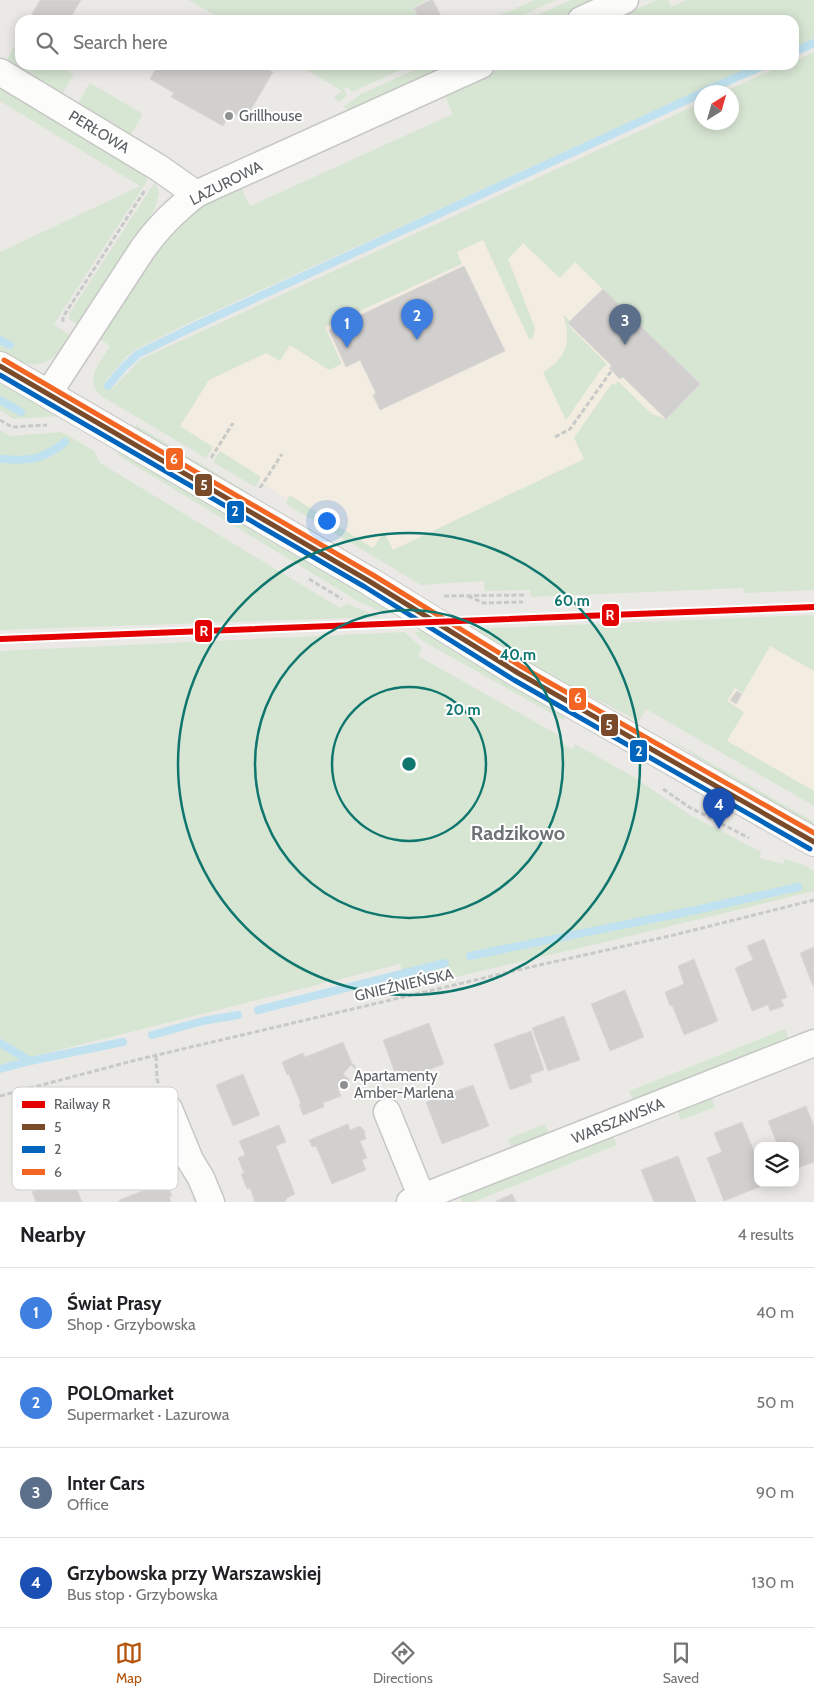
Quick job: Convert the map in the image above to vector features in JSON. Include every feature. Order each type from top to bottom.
[{"type":"street","points":[[591,15],[625,0]]},
{"type":"street","name":"LAZUROWA","points":[[48,394],[136,258],[157,229],[196,194],[470,70]]},
{"type":"street","name":"PERŁOWA","points":[[0,72],[159,168],[196,194]]},
{"type":"street","points":[[0,366],[369,581],[518,673],[814,842]]},
{"type":"street","name":"WARSZAWSKA","points":[[387,1112],[416,1200],[814,1043]]},
{"type":"street","points":[[178,1131],[211,1202]]},
{"type":"path","points":[[69,328],[63,324],[63,317],[159,168]]},
{"type":"path","points":[[555,437],[570,429],[612,370]]},
{"type":"path","points":[[0,420],[12,427],[50,425]]},
{"type":"path","points":[[208,463],[233,423]]},
{"type":"path","points":[[519,594],[524,595]]},
{"type":"path","points":[[466,596],[484,603],[523,602]]},
{"type":"path","name":"GNIEŹNIEŃSKA","points":[[34,1087],[136,1060],[535,966],[674,936],[814,900]]},
{"type":"shaded area","points":[[547,213],[737,403],[384,562],[167,422],[203,372],[456,252]]},
{"type":"shaded area","points":[[661,633],[814,647],[814,797],[650,702]]},
{"type":"green space","points":[[189,0],[428,0],[413,7],[417,15],[214,15]]},
{"type":"green space","points":[[535,0],[556,0],[523,15],[500,15]]},
{"type":"green space","points":[[571,0],[598,0],[564,15],[537,15]]},
{"type":"green space","points":[[657,0],[668,0],[671,7],[687,0],[814,0],[814,39],[799,46],[799,15],[622,15]]},
{"type":"green space","points":[[15,45],[15,66],[6,61]]},
{"type":"green space","points":[[814,52],[814,590],[744,593],[743,588],[531,597],[530,590],[485,591],[484,581],[421,585],[286,504],[288,497],[291,496],[373,548],[384,532],[393,550],[584,459],[574,438],[612,383],[615,385],[618,381],[652,414],[666,419],[700,384],[575,262],[560,278],[523,243],[508,259],[535,328],[533,338],[529,339],[483,240],[457,252],[462,264],[325,327],[342,364],[329,370],[290,345],[280,361],[266,353],[209,380],[180,426],[213,447],[206,458],[103,397],[94,385],[93,378],[95,372],[110,346],[98,338],[158,244],[196,207],[240,185],[250,206],[453,114],[444,93],[497,70],[744,70],[711,85],[694,85],[694,93],[191,322],[135,350],[127,356],[105,382],[113,388],[141,359],[694,106],[694,130],[739,130],[739,85],[773,70],[799,70],[799,59]]},
{"type":"green space","points":[[21,70],[67,70],[74,74],[62,94]]},
{"type":"green space","points":[[306,70],[400,70],[352,92],[348,87],[344,89],[347,95],[339,102],[334,97],[342,91]]},
{"type":"green space","points":[[414,70],[442,70],[351,110],[343,107],[361,94]]},
{"type":"green space","points":[[90,83],[143,114],[130,136],[77,105]]},
{"type":"green space","points":[[0,84],[145,172],[147,181],[54,324],[71,337],[56,356],[40,364],[22,362],[0,352],[0,252],[140,186],[0,101]]},
{"type":"green space","points":[[155,182],[159,193],[155,209],[79,326],[69,319],[69,314]]},
{"type":"green space","points":[[563,315],[570,321],[568,323],[570,327],[607,364],[600,371],[566,420],[543,372],[558,361],[565,348],[567,332]]},
{"type":"green space","points":[[0,381],[59,416],[14,419],[0,410]]},
{"type":"green space","points":[[136,425],[251,494],[245,494],[134,429]]},
{"type":"green space","points":[[0,430],[10,436],[62,432],[94,451],[100,463],[340,608],[348,604],[379,617],[0,630]]},
{"type":"green space","points":[[120,451],[296,552],[397,613],[377,610],[356,600],[118,455]]},
{"type":"green space","points":[[220,451],[261,477],[255,487],[213,462]]},
{"type":"green space","points":[[814,615],[814,671],[770,646],[743,693],[735,688],[727,701],[744,712],[727,741],[814,791],[814,806],[646,709],[639,721],[540,671],[469,629]]},
{"type":"green space","points":[[424,631],[562,712],[565,721],[421,640],[414,632]]},
{"type":"green space","points":[[405,632],[422,648],[418,656],[560,736],[558,741],[572,749],[575,744],[632,776],[690,815],[761,852],[760,858],[783,864],[785,859],[804,865],[814,871],[814,891],[408,988],[400,964],[0,1065],[0,651]]},
{"type":"green space","points":[[659,733],[814,822],[814,827],[730,778]]},
{"type":"green space","points":[[785,1029],[790,1042],[634,1103],[629,1091]]},
{"type":"green space","points":[[710,1095],[715,1107],[681,1120],[676,1108]]},
{"type":"green space","points":[[545,1124],[550,1136],[512,1150],[508,1139]]},
{"type":"green space","points":[[612,1134],[617,1145],[473,1202],[462,1202],[459,1194]]},
{"type":"building","points":[[40,0],[81,0],[72,15],[32,14]]},
{"type":"building","points":[[433,0],[440,15],[418,15],[414,8]]},
{"type":"building","points":[[155,70],[269,70],[273,72],[245,120],[231,112],[223,126],[171,97],[174,93],[150,79]]},
{"type":"building","points":[[464,266],[505,351],[380,410],[373,395],[376,393],[360,360],[346,367],[329,330]]},
{"type":"building","points":[[603,289],[700,384],[666,419],[623,377],[620,379],[609,368],[612,366],[568,323]]},
{"type":"building","points":[[737,691],[742,694],[736,704],[730,700]]},
{"type":"building","points":[[764,939],[787,997],[781,1000],[784,1006],[770,1011],[768,1005],[752,1011],[735,968],[753,960],[747,946]]},
{"type":"building","points":[[814,947],[814,986],[813,986],[800,953]]},
{"type":"building","points":[[694,959],[718,1021],[684,1035],[665,992],[684,984],[678,966]]},
{"type":"building","points":[[625,990],[644,1037],[610,1051],[591,1004]]},
{"type":"building","points":[[564,1016],[580,1060],[548,1071],[532,1028]]},
{"type":"building","points":[[429,1023],[444,1064],[398,1081],[383,1040]]},
{"type":"building","points":[[531,1031],[544,1070],[530,1075],[532,1082],[510,1090],[494,1044]]},
{"type":"building","points":[[343,1042],[352,1063],[356,1067],[355,1069],[351,1065],[343,1074],[350,1080],[338,1089],[341,1096],[323,1103],[324,1107],[303,1115],[299,1104],[301,1104],[282,1062],[303,1053],[305,1057]]},
{"type":"building","points":[[243,1074],[260,1115],[233,1126],[216,1085]]},
{"type":"building","points":[[473,1085],[489,1126],[442,1144],[426,1102]]},
{"type":"building","points":[[806,1106],[814,1126],[814,1162],[799,1168],[799,1142],[776,1142],[768,1121]]},
{"type":"building","points":[[742,1122],[754,1151],[754,1187],[759,1187],[724,1201],[707,1158],[722,1152],[714,1133]]},
{"type":"building","points":[[348,1124],[350,1130],[360,1126],[364,1130],[366,1139],[360,1141],[367,1158],[362,1160],[366,1170],[332,1184],[316,1146],[312,1147],[309,1140]]},
{"type":"building","points":[[279,1125],[286,1142],[276,1146],[295,1194],[287,1198],[285,1202],[255,1202],[250,1188],[247,1189],[241,1174],[244,1173],[238,1158],[245,1155],[239,1141]]},
{"type":"building","points":[[678,1156],[696,1202],[654,1202],[641,1170]]},
{"type":"building","points":[[37,1190],[77,1190],[82,1202],[36,1202],[32,1192]]},
{"type":"building","points":[[145,1190],[169,1190],[172,1196],[169,1197],[171,1202],[119,1202],[119,1200]]},
{"type":"building","points":[[512,1194],[516,1202],[496,1201]]},
{"type":"waterway","points":[[799,50],[814,43]]},
{"type":"waterway","points":[[719,85],[754,70]]},
{"type":"waterway","points":[[108,386],[138,354],[694,97]]},
{"type":"waterway","points":[[0,340],[10,345]]},
{"type":"waterway","points":[[0,400],[21,412]]},
{"type":"waterway","points":[[0,459],[27,460],[49,453],[65,442]]},
{"type":"waterway","points":[[470,956],[701,909],[798,887]]},
{"type":"waterway","points":[[258,1010],[445,963]]},
{"type":"waterway","points":[[152,1035],[203,1021],[238,1015]]},
{"type":"waterway","points":[[0,1043],[30,1061],[123,1042]]},
{"type":"waterway","points":[[0,1069],[30,1061]]},
{"type":"rail line","name":"R","points":[[0,639],[814,607]]},
{"type":"transit line","name":"6","points":[[4,360],[373,575],[522,667],[814,833]]},
{"type":"transit line","name":"5","points":[[0,366],[369,581],[518,673],[814,842]]},
{"type":"transit line","name":"2","points":[[0,375],[365,587],[514,680],[810,849]]},
{"type":"place","name":"Grillhouse","points":[[229,116]]},
{"type":"place","name":"POLOmarket","points":[[417,340]]},
{"type":"place","name":"Inter Cars","points":[[625,345]]},
{"type":"place","name":"Świat Prasy","points":[[347,348]]},
{"type":"place","name":"Grzybowska przy Warszawskiej","points":[[719,829]]},
{"type":"place","name":"Apartamenty Amber-Marlena","points":[[344,1085]]},
{"type":"district","name":"Radzikowo","points":[[518,833]]}]
